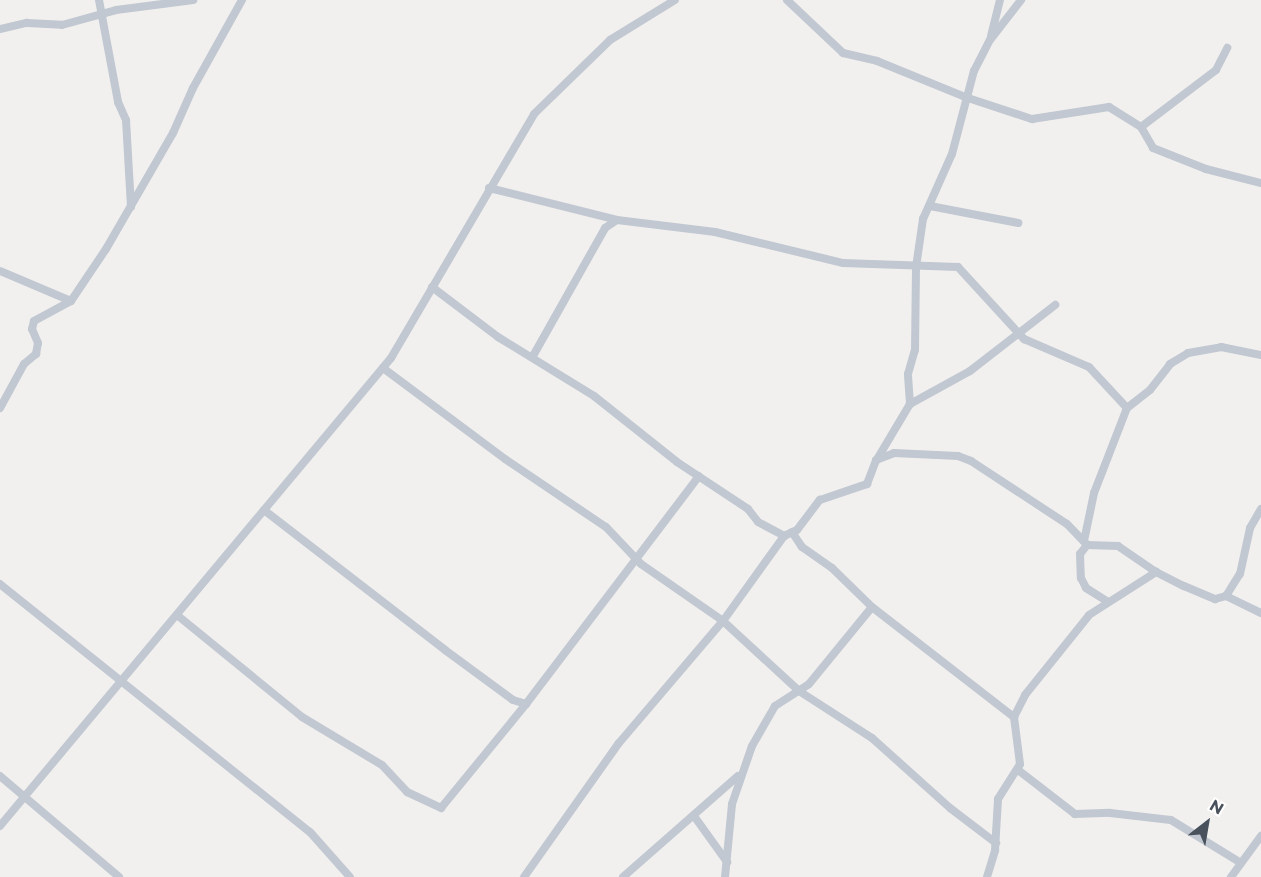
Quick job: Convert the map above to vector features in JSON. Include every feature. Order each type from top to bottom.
[{"type":"street","points":[[99,0],[100,15],[126,120],[131,207]]},
{"type":"street","points":[[0,29],[27,23],[62,25],[100,15],[193,0]]},
{"type":"street","points":[[0,408],[9,386],[38,348],[32,329],[34,321],[70,301],[131,207],[242,0]]},
{"type":"street","points":[[0,826],[383,368],[534,114],[610,40],[675,0]]},
{"type":"street","points":[[787,0],[837,50],[891,66],[965,97],[1032,119],[1109,107],[1142,127],[1153,148],[1206,169],[1261,183]]},
{"type":"street","points":[[910,404],[908,374],[915,350],[916,267],[920,234],[952,154],[965,97],[990,40],[1000,0]]},
{"type":"street","points":[[990,40],[1021,0]]},
{"type":"street","points":[[1142,127],[1216,70],[1227,48]]},
{"type":"street","points":[[489,188],[617,220],[715,232],[843,263],[958,267],[1031,344],[1089,367],[1127,408]]},
{"type":"street","points":[[930,206],[1018,223]]},
{"type":"street","points":[[533,356],[540,337],[605,228],[617,220]]},
{"type":"street","points":[[0,271],[70,301]]},
{"type":"street","points":[[432,287],[498,337],[533,356],[594,396],[699,476],[748,509],[758,522],[788,534],[832,568],[872,607],[1014,717]]},
{"type":"street","points":[[524,877],[619,742],[723,621],[788,534],[820,500],[867,484],[876,461],[910,404],[970,371],[1022,334],[1055,304]]},
{"type":"street","points":[[1107,602],[1086,588],[1081,578],[1080,554],[1085,543],[1094,493],[1127,408],[1150,390],[1170,364],[1188,353],[1221,347],[1261,355]]},
{"type":"street","points":[[383,368],[505,459],[606,527],[636,559],[723,621],[800,691],[872,738],[950,808],[996,843]]},
{"type":"street","points":[[876,461],[894,453],[964,459],[1067,524],[1085,543],[1118,546],[1156,572],[1215,598],[1226,596],[1261,613]]},
{"type":"street","points":[[177,615],[302,717],[382,765],[407,792],[441,808],[526,704],[699,476]]},
{"type":"street","points":[[264,510],[513,700],[526,704]]},
{"type":"street","points":[[1226,596],[1240,574],[1260,513]]},
{"type":"street","points":[[987,877],[996,843],[998,799],[1018,770],[1019,746],[1014,717],[1025,695],[1089,615],[1156,572]]},
{"type":"street","points":[[0,584],[119,682],[310,832],[350,877]]},
{"type":"street","points":[[725,877],[732,804],[739,776],[775,705],[800,691],[872,607]]},
{"type":"street","points":[[1018,770],[1075,814],[1110,813],[1171,820],[1241,863]]},
{"type":"street","points":[[0,776],[119,877]]},
{"type":"street","points":[[623,877],[739,776]]},
{"type":"street","points":[[694,816],[727,862]]},
{"type":"street","points":[[1231,877],[1261,836]]}]
